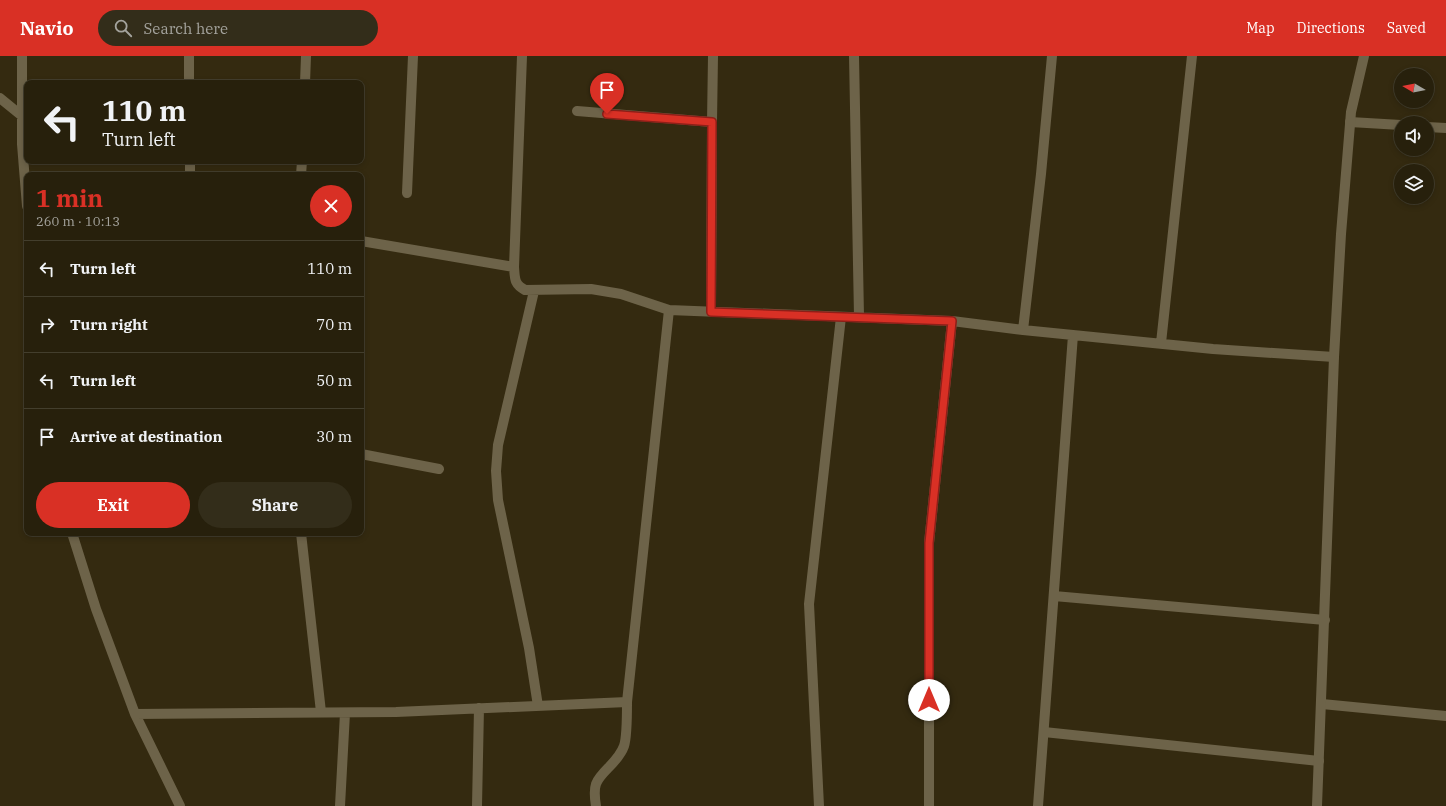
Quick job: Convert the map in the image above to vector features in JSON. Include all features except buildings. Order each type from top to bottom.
[{"type":"street","points":[[22,56],[22,144],[24,172]]},
{"type":"street","points":[[189,56],[190,80]]},
{"type":"street","points":[[305,80],[306,56]]},
{"type":"street","points":[[407,193],[413,56]]},
{"type":"street","points":[[522,56],[514,267],[515,281],[519,287],[525,290],[591,289],[621,294],[670,310],[840,317],[859,316],[952,321],[1023,330],[1213,349],[1334,357]]},
{"type":"street","points":[[711,312],[713,56]]},
{"type":"street","points":[[854,56],[859,316]]},
{"type":"street","points":[[1023,330],[1041,174],[1052,56]]},
{"type":"street","points":[[1162,343],[1192,56]]},
{"type":"street","points":[[1318,806],[1334,357],[1341,234],[1351,112],[1364,56]]},
{"type":"street","points":[[0,98],[22,116]]},
{"type":"street","points":[[577,111],[712,122]]},
{"type":"street","points":[[1350,122],[1394,125]]},
{"type":"street","points":[[1434,127],[1446,128]]},
{"type":"street","points":[[364,242],[514,267]]},
{"type":"street","points":[[534,291],[498,445],[496,471],[498,500],[529,648],[538,706]]},
{"type":"street","points":[[596,806],[596,784],[616,760],[624,745],[670,310]]},
{"type":"street","points":[[819,806],[809,604],[840,317]]},
{"type":"street","points":[[929,806],[929,543],[952,321]]},
{"type":"street","points":[[1038,806],[1073,335]]},
{"type":"street","points":[[364,455],[439,470]]},
{"type":"street","points":[[73,536],[96,609],[135,714],[180,806]]},
{"type":"street","points":[[301,536],[321,712]]},
{"type":"street","points":[[1054,596],[1325,620]]},
{"type":"street","points":[[135,714],[321,712],[345,714],[628,702]]},
{"type":"street","points":[[1322,704],[1446,716]]},
{"type":"street","points":[[477,806],[479,708]]},
{"type":"street","points":[[340,806],[345,714]]},
{"type":"street","points":[[1044,732],[1319,761]]},
{"type":"route","points":[[607,114],[712,122],[711,312],[840,317],[859,316],[952,321],[929,543],[929,700]]}]
